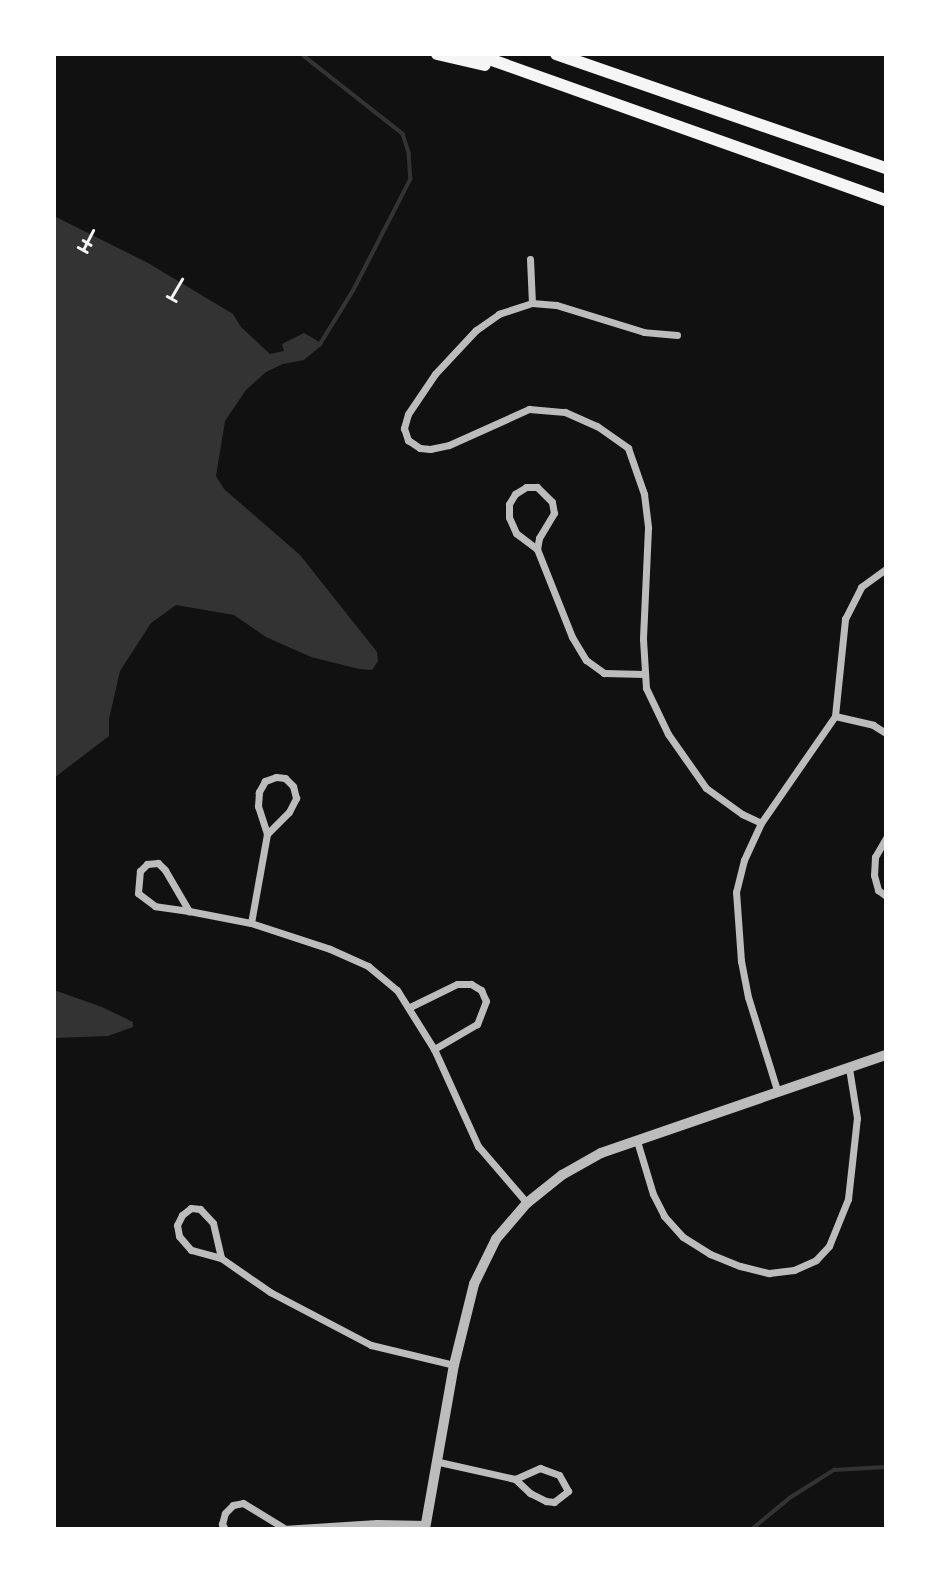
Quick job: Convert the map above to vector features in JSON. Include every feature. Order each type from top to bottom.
[{"type":"main road","points":[[437,54],[530,75]]},
{"type":"main road","points":[[475,54],[886,200]]},
{"type":"main road","points":[[556,54],[886,168]]},
{"type":"street","points":[[530,259],[532,303]]},
{"type":"street","points":[[677,335],[643,332],[556,305],[532,303],[499,314],[454,352],[420,394],[404,428],[408,440],[420,448],[430,449],[449,445],[529,409],[565,412],[597,426],[628,448],[644,494],[649,528],[644,674],[646,688],[668,734],[706,788],[742,814],[761,823]]},
{"type":"street","points":[[537,549],[539,538],[554,513],[546,494],[537,487],[526,487],[515,494],[509,504],[509,517],[516,533],[537,549],[572,637],[586,660],[604,673],[644,674]]},
{"type":"street","points":[[777,1090],[748,997],[736,892],[744,860],[761,823],[835,716],[845,619],[860,587],[886,569]]},
{"type":"street","points":[[835,716],[873,725],[886,733]]},
{"type":"street","points":[[251,923],[267,834],[258,806],[259,792],[265,781],[285,778],[292,786],[296,798],[289,812],[267,834]]},
{"type":"street","points":[[886,838],[875,856],[874,875],[878,890],[886,896]]},
{"type":"street","points":[[189,911],[165,870],[158,863],[146,864],[140,871],[138,893],[155,906],[251,923],[330,949],[368,966],[397,990],[410,1007],[433,1049],[478,1146],[527,1203]]},
{"type":"street","points":[[410,1007],[457,984],[471,984],[481,990],[486,1001],[477,1024],[433,1049]]},
{"type":"street","points":[[225,1529],[222,1524],[225,1513],[233,1505],[243,1503],[284,1528],[425,1527],[439,1462],[454,1366],[474,1284],[496,1239],[527,1203],[562,1175],[601,1153],[777,1090],[886,1055]]},
{"type":"street","points":[[637,1141],[653,1194],[664,1216],[683,1237],[710,1254],[740,1266],[769,1273],[794,1270],[816,1261],[829,1246],[848,1199],[858,1118],[849,1068]]},
{"type":"street","points":[[221,1258],[213,1223],[200,1209],[191,1208],[182,1215],[177,1225],[179,1236],[191,1250],[221,1258],[270,1292],[371,1345],[454,1366]]},
{"type":"street","points":[[439,1462],[515,1479],[530,1493],[554,1502],[568,1491],[559,1475],[540,1468],[515,1479]]},
{"type":"path","points":[[83,250],[93,230]]},
{"type":"path","points":[[83,240],[91,245]]},
{"type":"path","points":[[78,247],[88,252]]},
{"type":"path","points":[[171,298],[173,290],[182,279]]},
{"type":"path","points":[[173,290],[180,293]]},
{"type":"path","points":[[167,296],[176,301]]},
{"type":"shaded area","points":[[54,216],[148,263],[233,314],[241,327],[270,354],[284,351],[282,344],[304,333],[323,344],[304,360],[283,364],[266,372],[246,390],[225,421],[216,476],[224,489],[300,555],[377,652],[378,661],[372,670],[311,657],[266,637],[234,615],[176,605],[151,623],[120,671],[109,719],[109,736],[54,778]]},
{"type":"shaded area","points":[[54,990],[102,1007],[133,1022],[133,1027],[108,1036],[54,1038]]},
{"type":"waterway","points":[[304,56],[403,134],[409,153],[411,179],[354,290],[320,345]]},
{"type":"waterway","points":[[752,1529],[791,1497],[834,1470],[886,1467]]}]
